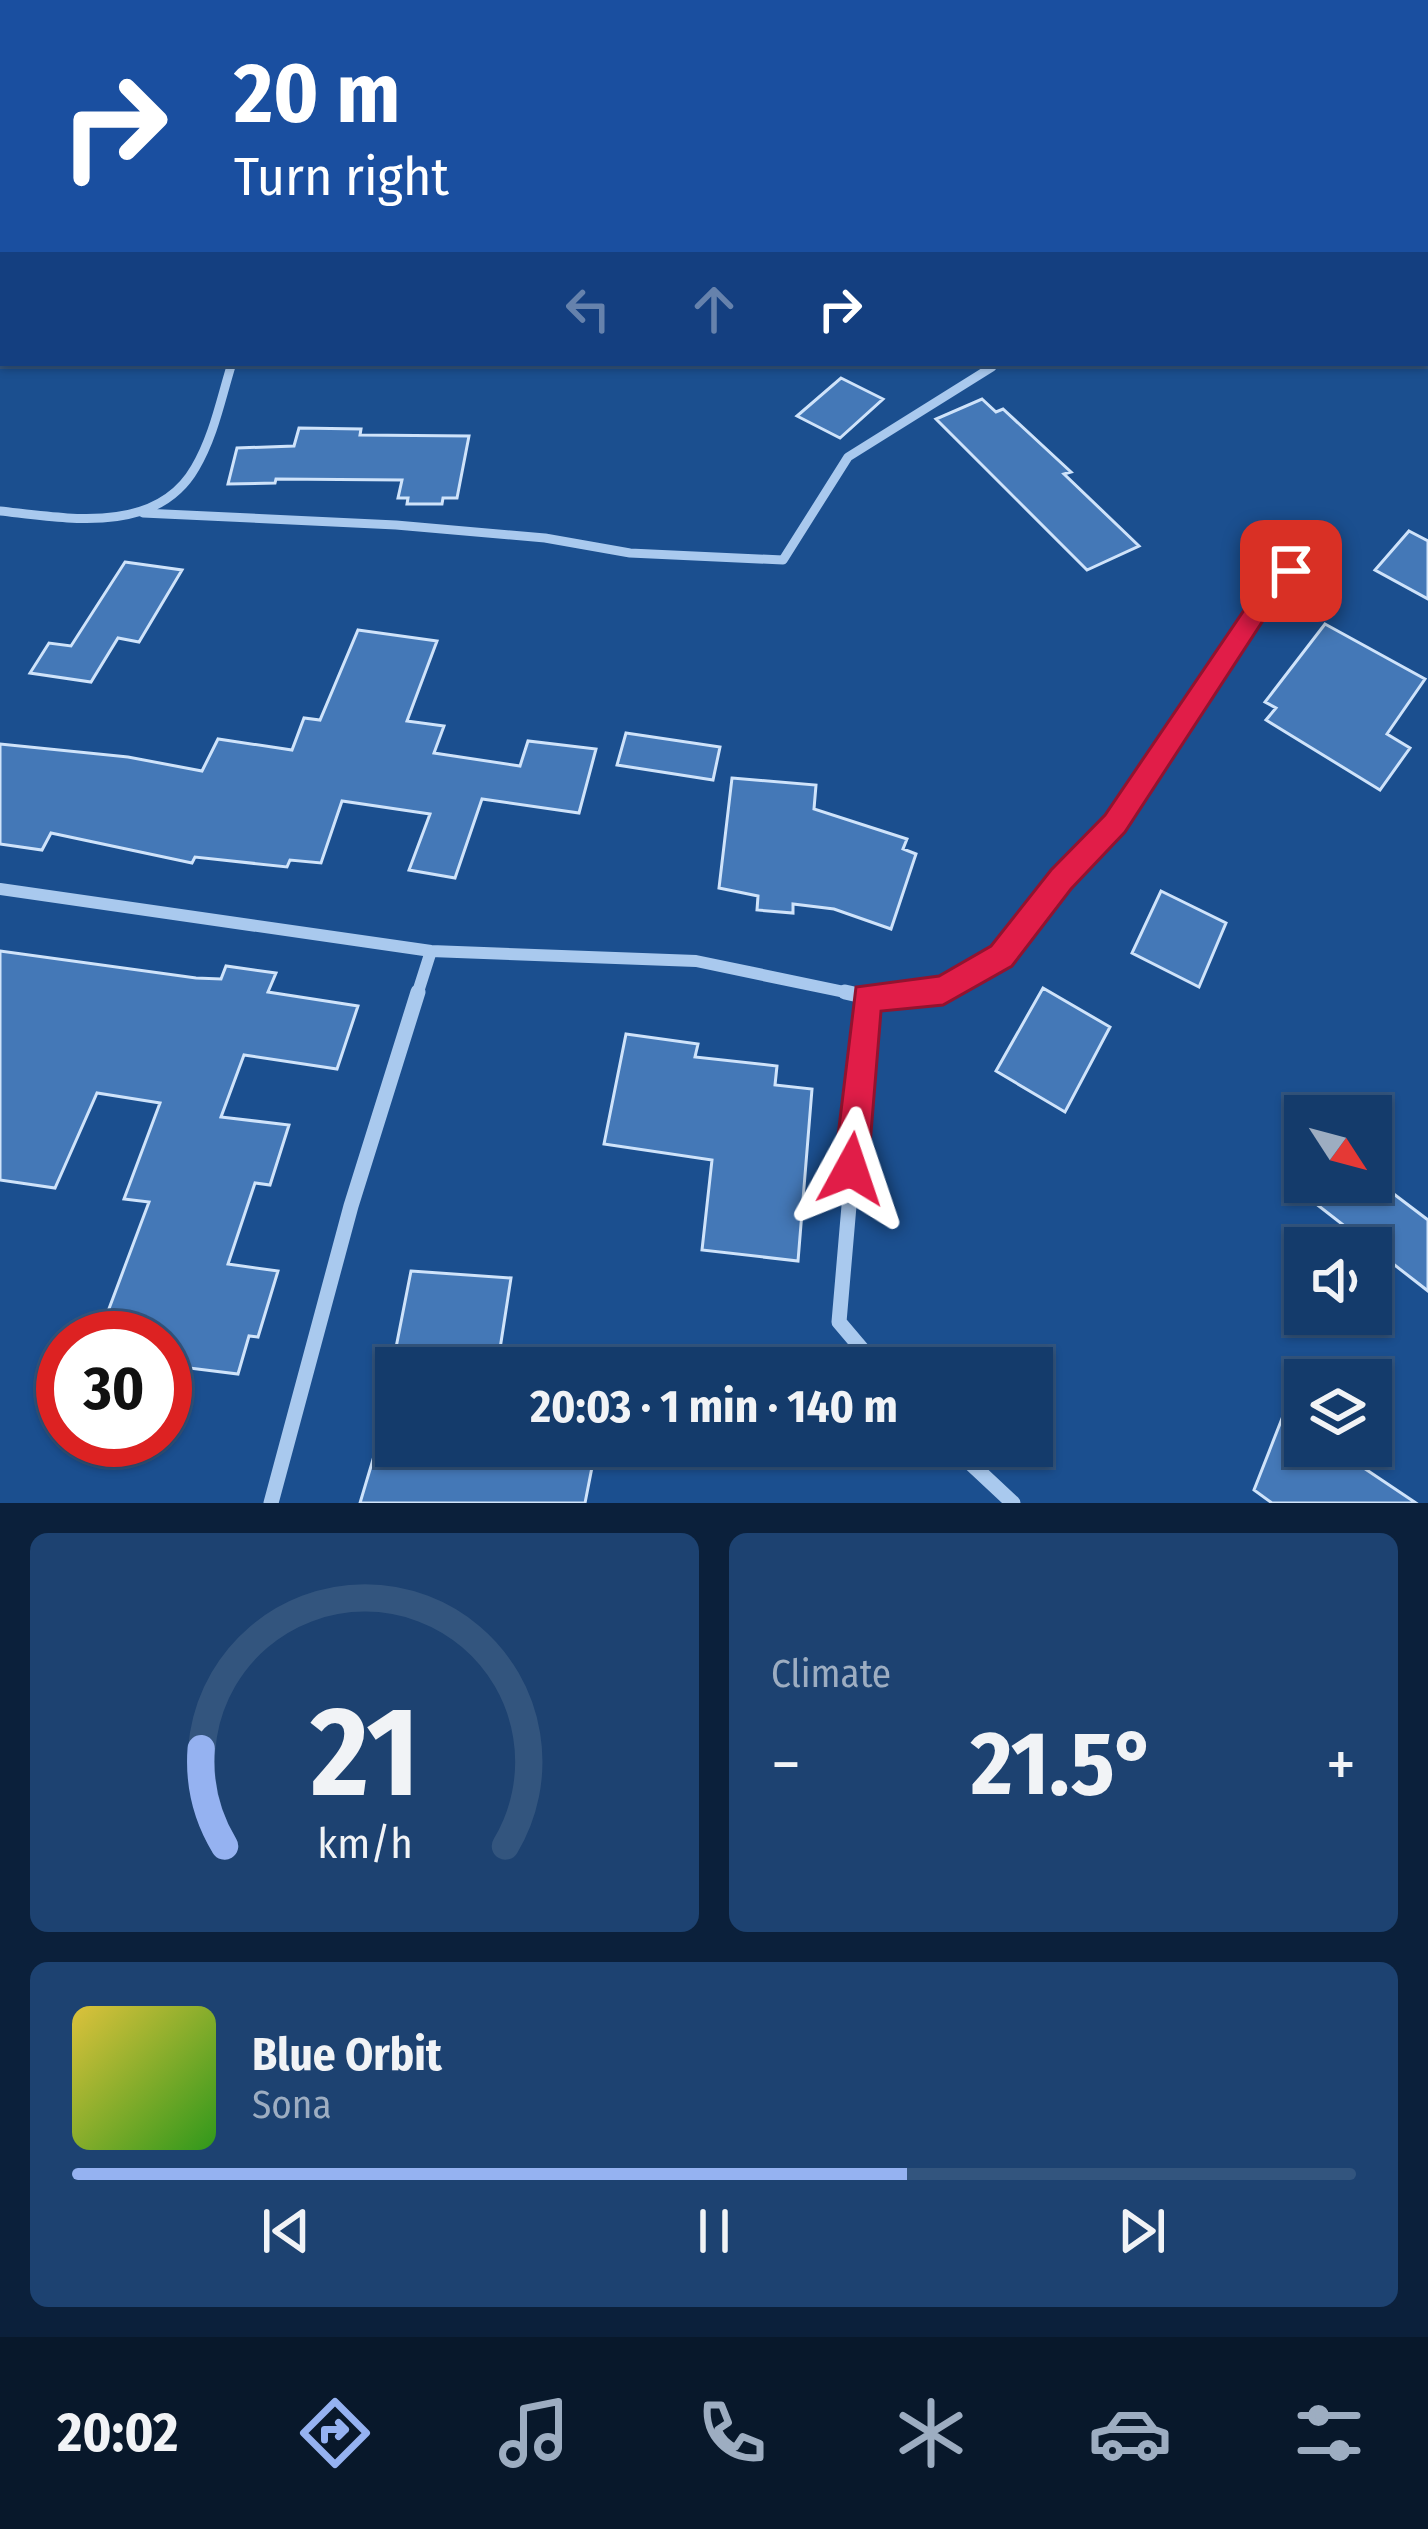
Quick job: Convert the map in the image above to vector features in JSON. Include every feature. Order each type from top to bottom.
[{"type":"street","points":[[143,513],[193,473],[231,366]]},
{"type":"street","points":[[0,511],[106,520],[143,513],[396,525],[545,538],[630,553],[783,560],[848,457],[992,367]]},
{"type":"street","points":[[0,889],[431,951],[696,961],[867,997],[943,990],[1001,956],[1061,880],[1115,823],[1262,603],[1328,528]]},
{"type":"street","points":[[271,1503],[351,1206],[431,951]]},
{"type":"street","points":[[860,1347],[839,1322],[867,997]]},
{"type":"street","points":[[974,1467],[1013,1503]]},
{"type":"building","points":[[841,378],[883,399],[840,438],[797,416]]},
{"type":"building","points":[[982,399],[996,412],[1003,409],[1071,472],[1064,474],[1139,546],[1087,570],[936,419]]},
{"type":"building","points":[[299,428],[361,429],[360,435],[469,436],[457,498],[443,498],[442,504],[407,504],[408,498],[398,498],[402,480],[276,479],[275,483],[228,484],[237,448],[294,446]]},
{"type":"building","points":[[1409,531],[1428,541],[1428,599],[1375,570]]},
{"type":"building","points":[[125,562],[182,570],[139,642],[118,638],[91,682],[30,673],[49,643],[71,646]]},
{"type":"building","points":[[1325,624],[1425,679],[1387,734],[1410,748],[1380,790],[1266,720],[1276,708],[1265,702]]},
{"type":"building","points":[[358,630],[437,641],[407,721],[444,726],[434,753],[520,766],[528,741],[596,749],[579,813],[482,799],[455,878],[409,870],[430,814],[342,801],[321,863],[290,860],[287,867],[195,857],[192,863],[51,833],[42,850],[0,844],[0,744],[128,757],[202,771],[218,739],[292,750],[304,718],[320,720]]},
{"type":"building","points":[[626,733],[720,747],[713,780],[617,765]]},
{"type":"building","points":[[732,778],[816,785],[814,809],[907,839],[903,849],[916,854],[891,929],[834,909],[793,904],[793,913],[757,910],[758,896],[719,888]]},
{"type":"building","points":[[1161,891],[1226,923],[1199,987],[1132,953]]},
{"type":"building","points":[[0,951],[196,978],[221,979],[226,966],[276,973],[268,992],[358,1006],[337,1069],[244,1055],[221,1117],[289,1125],[270,1185],[255,1183],[228,1264],[278,1271],[258,1337],[249,1336],[238,1374],[192,1368],[192,1311],[108,1311],[149,1202],[124,1199],[160,1103],[97,1093],[55,1188],[0,1180]]},
{"type":"building","points":[[1043,988],[1110,1027],[1065,1112],[996,1071]]},
{"type":"building","points":[[626,1034],[698,1044],[695,1057],[777,1066],[775,1085],[812,1089],[798,1261],[702,1250],[712,1160],[604,1144]]},
{"type":"building","points":[[1392,1193],[1428,1220],[1428,1291],[1392,1263],[1392,1227],[1346,1227],[1315,1203],[1392,1203]]},
{"type":"building","points":[[411,1271],[511,1278],[500,1347],[396,1347]]},
{"type":"building","points":[[1284,1413],[1284,1467],[1362,1467],[1416,1503],[1272,1503],[1254,1490]]},
{"type":"building","points":[[375,1453],[375,1467],[592,1467],[585,1503],[360,1503]]},
{"type":"route","points":[[851,1169],[867,997],[943,990],[1001,956],[1061,880],[1115,823],[1262,603],[1291,571]]}]
